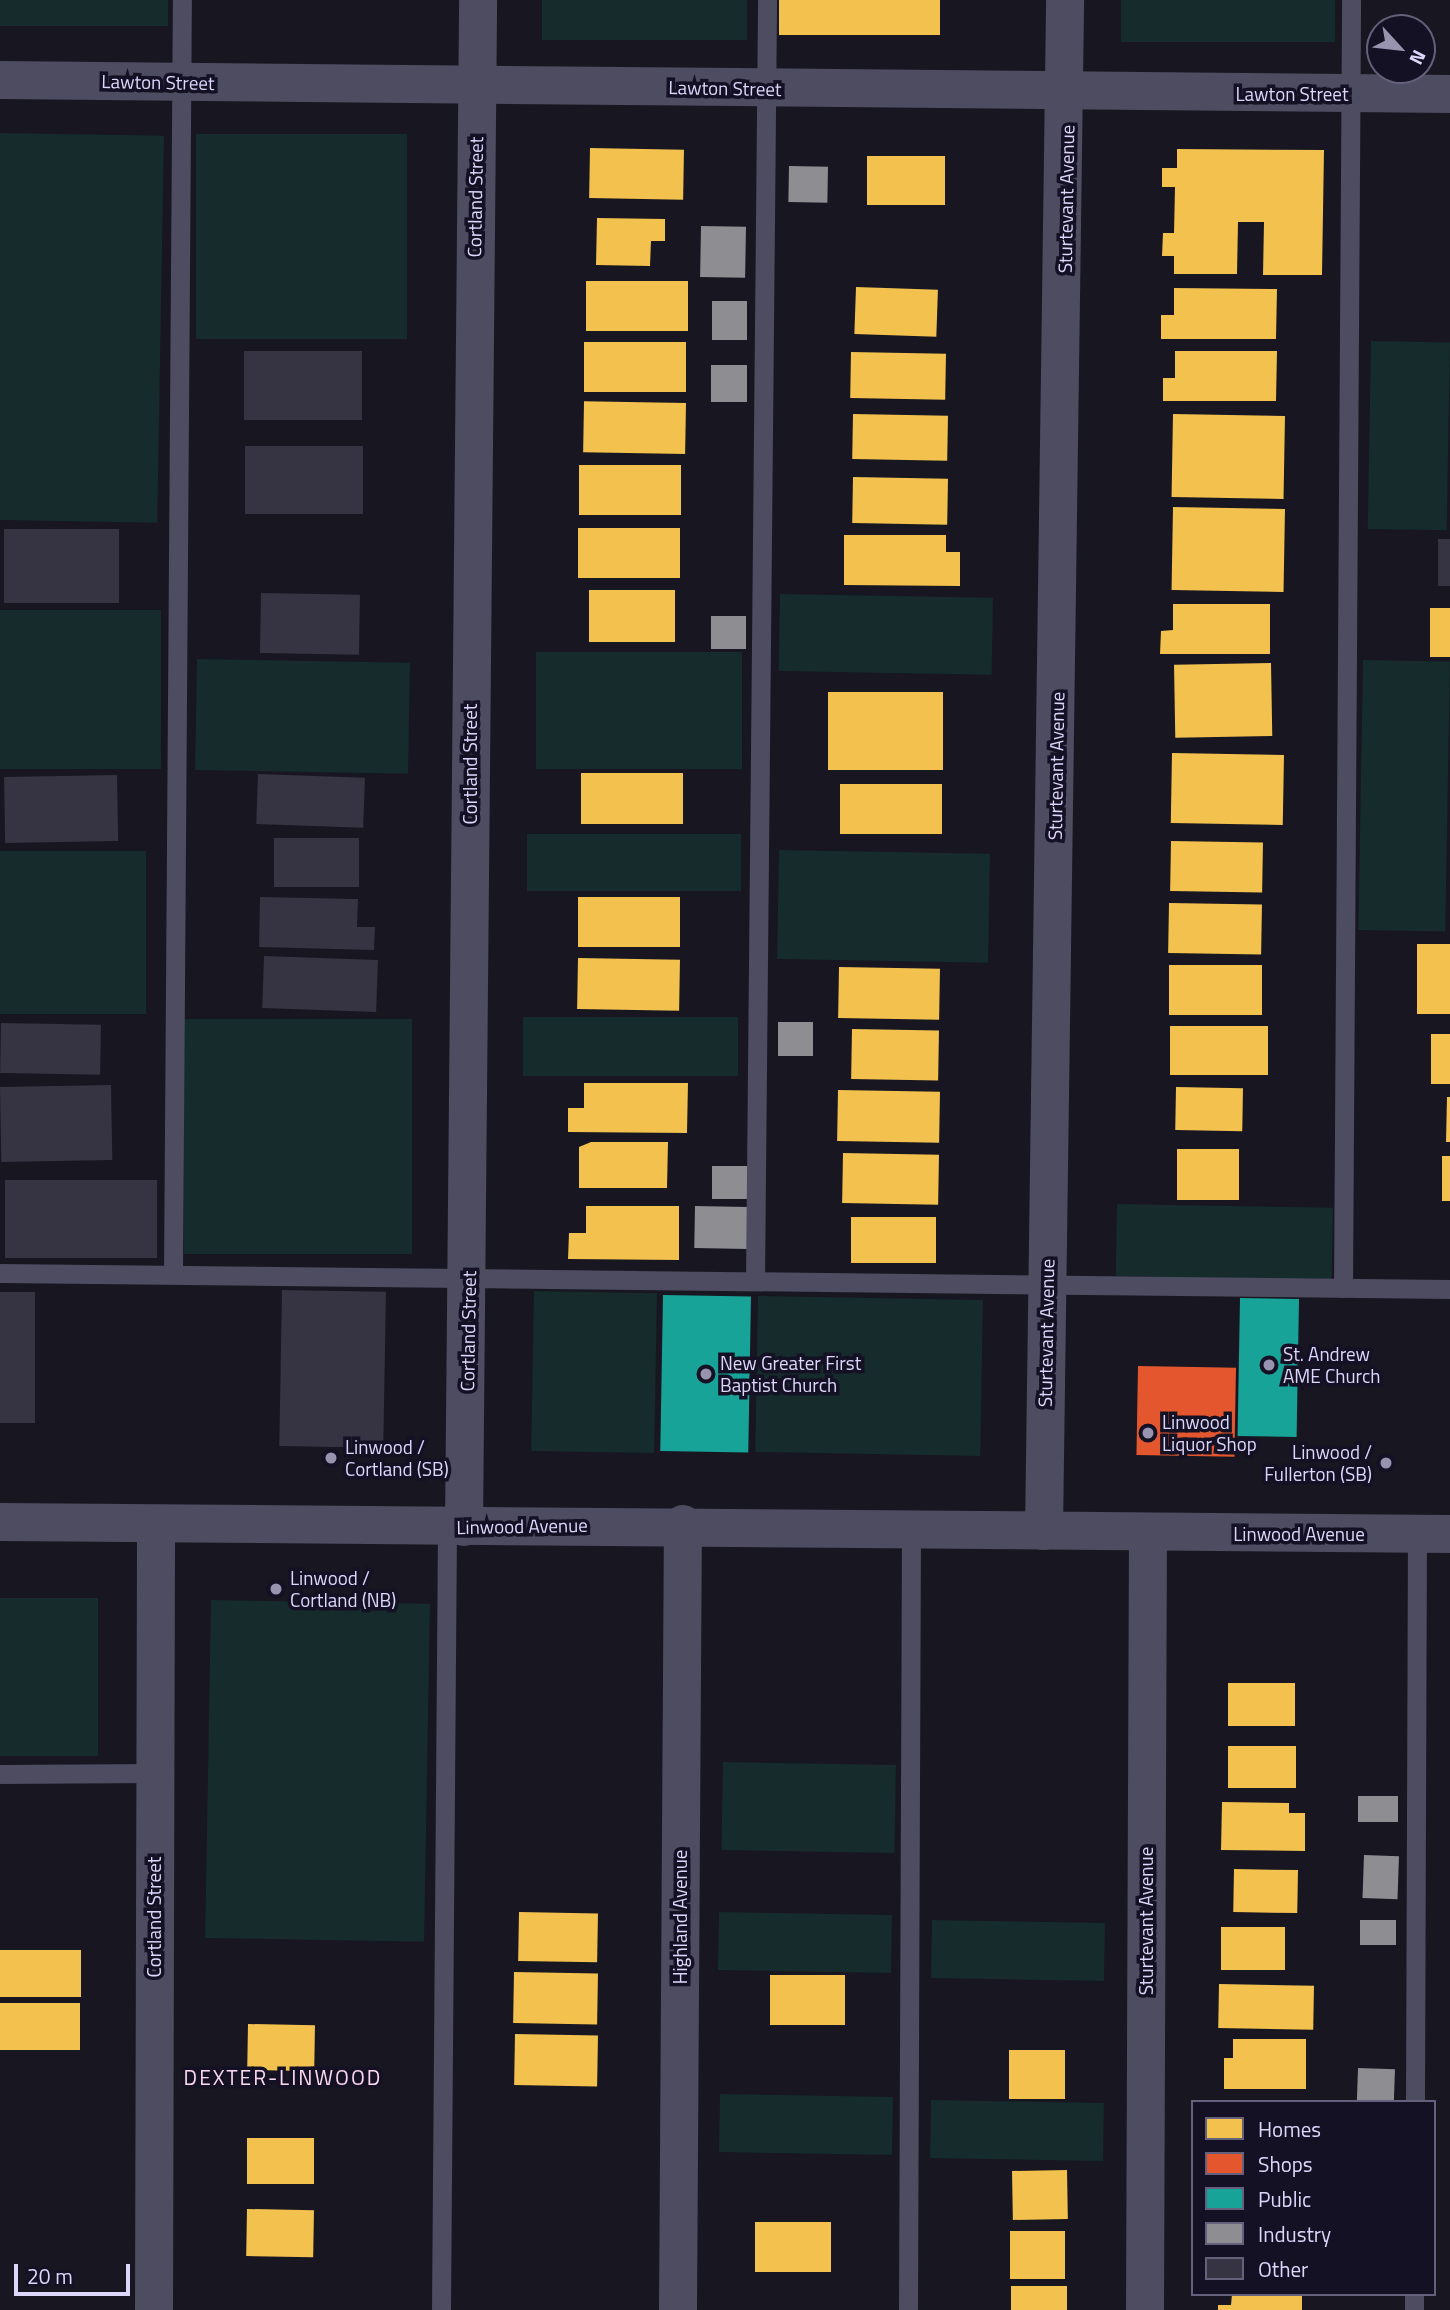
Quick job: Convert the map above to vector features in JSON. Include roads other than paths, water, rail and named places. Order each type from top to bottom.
[{"type":"street","name":"Cortland Street","points":[[456,1527],[468,1276],[478,0]]},
{"type":"street","name":"Sturtevant Avenue","points":[[1044,1531],[1066,92],[1065,0]]},
{"type":"street","name":"Lawton Street","points":[[0,79],[477,87],[1450,94]]},
{"type":"street","name":"Linwood Avenue","points":[[0,1522],[456,1527],[683,1524],[1044,1531],[1434,1534]]},
{"type":"street","name":"Cortland Street","points":[[154,2310],[156,1524]]},
{"type":"street","name":"Highland Avenue","points":[[678,2310],[683,1524]]},
{"type":"street","name":"Sturtevant Avenue","points":[[1145,2310],[1148,1532]]},
{"type":"lane","points":[[173,1274],[182,0]]},
{"type":"lane","points":[[755,1281],[767,0]]},
{"type":"lane","points":[[1343,1288],[1351,0]]},
{"type":"lane","points":[[0,1273],[468,1276],[1450,1289]]},
{"type":"lane","points":[[441,2310],[456,1527]]},
{"type":"lane","points":[[908,2310],[911,1528]]},
{"type":"lane","points":[[1415,2100],[1434,1534]]},
{"type":"lane","points":[[0,1774],[155,1773]]},
{"type":"place","name":"St. Andrew AME Church","points":[[1269,1365]]},
{"type":"place","name":"New Greater First Baptist Church","points":[[706,1374]]},
{"type":"place","name":"Linwood Liquor Shop","points":[[1148,1433]]},
{"type":"place","name":"Linwood / Cortland (SB)","points":[[331,1458]]},
{"type":"place","name":"Linwood / Fullerton (SB)","points":[[1386,1463]]},
{"type":"place","name":"Linwood / Cortland (NB)","points":[[276,1589]]},
{"type":"district","name":"DEXTER-LINWOOD","points":[[283,2077]]}]
